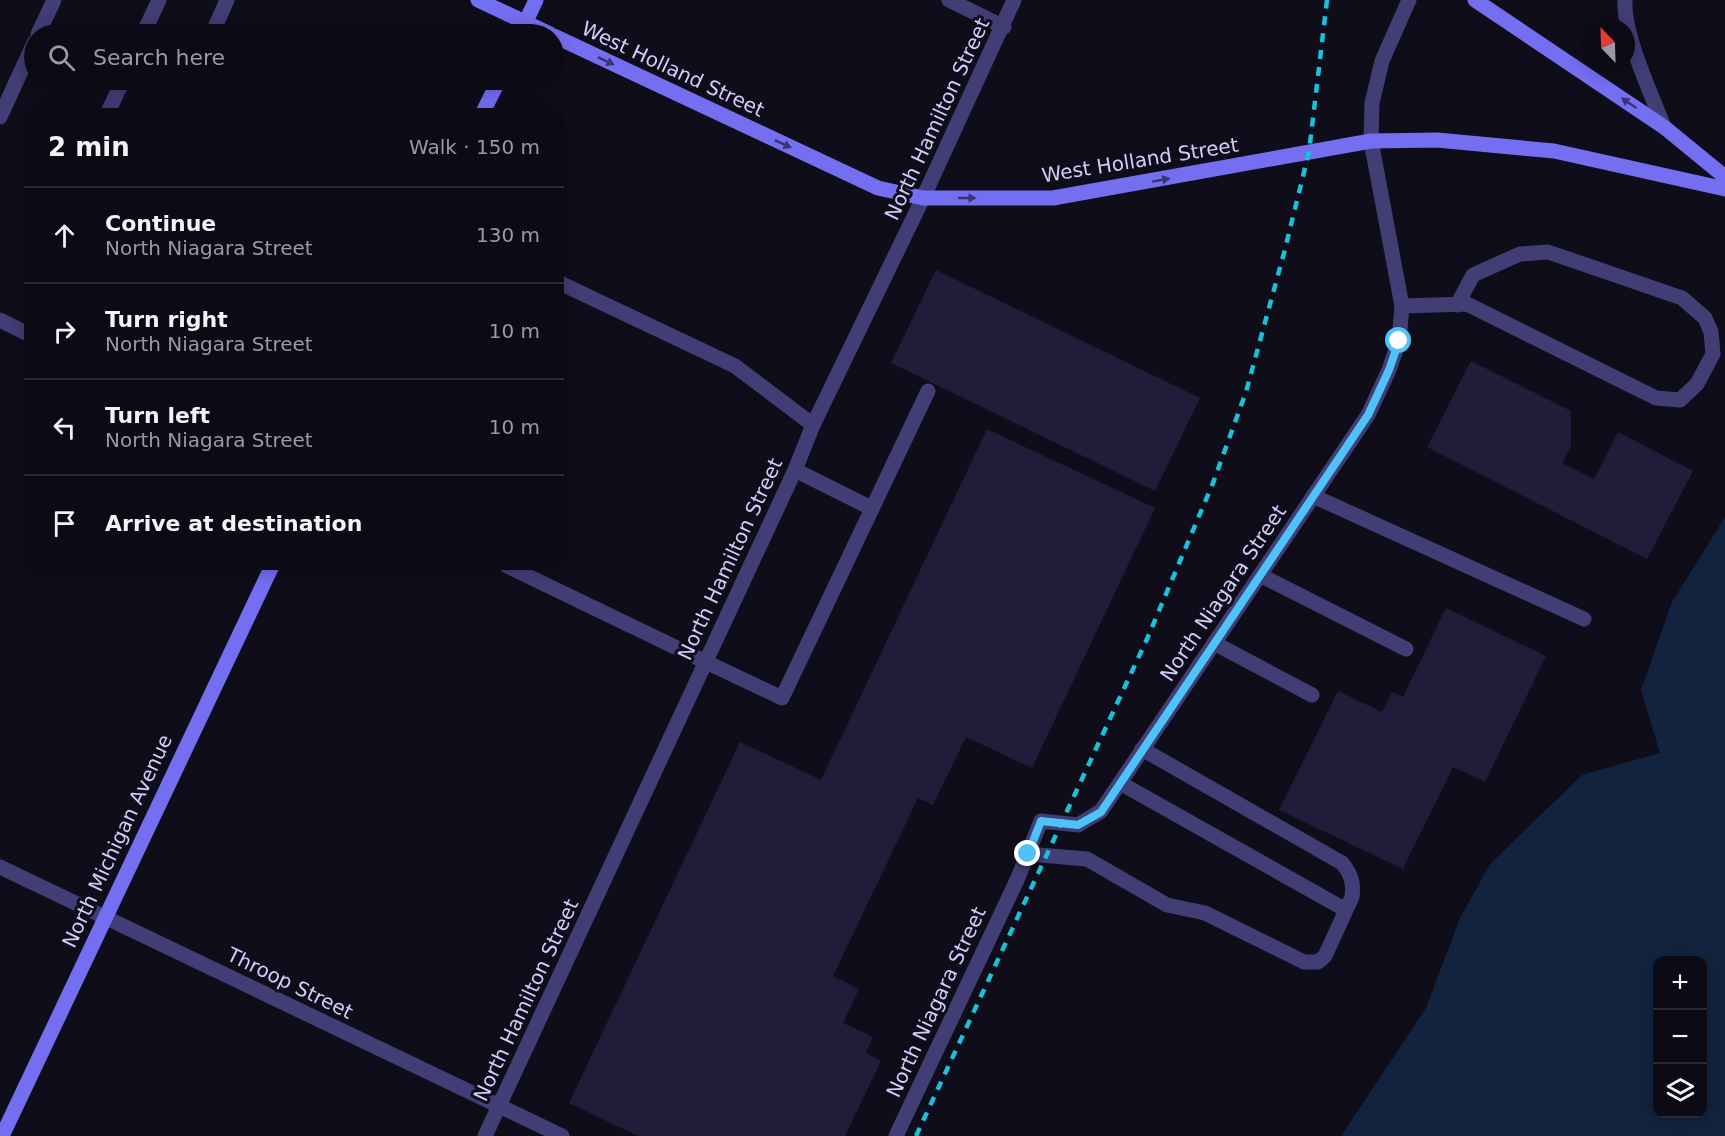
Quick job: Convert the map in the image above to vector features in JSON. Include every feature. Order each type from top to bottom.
[{"type":"main road","name":"West Holland Street","points":[[478,0],[514,24]]},
{"type":"main road","points":[[524,24],[536,0]]},
{"type":"main road","points":[[1474,0],[1664,127],[1725,177]]},
{"type":"main road","name":"West Holland Street","points":[[564,41],[878,188],[923,198],[1053,198],[1371,141],[1437,140],[1554,151],[1725,189]]},
{"type":"main road","points":[[485,108],[494,90]]},
{"type":"main road","name":"North Michigan Avenue","points":[[2,1136],[270,570]]},
{"type":"street","points":[[43,24],[54,0]]},
{"type":"street","points":[[148,24],[159,0]]},
{"type":"street","points":[[216,24],[226,0]]},
{"type":"street","points":[[949,0],[1004,27]]},
{"type":"street","name":"North Hamilton Street","points":[[485,1136],[795,470],[813,425],[1004,27],[1014,0]]},
{"type":"street","name":"North Niagara Street","points":[[896,1136],[1028,854],[1041,821],[1078,825],[1101,812],[1368,415],[1389,370],[1399,341],[1402,306],[1371,141],[1372,103],[1382,61],[1409,0]]},
{"type":"street","points":[[1625,0],[1624,9],[1631,38],[1664,127]]},
{"type":"street","points":[[0,117],[24,65]]},
{"type":"street","points":[[110,108],[118,90]]},
{"type":"street","points":[[1402,306],[1457,305],[1467,304],[1656,398],[1680,400],[1697,384],[1713,354],[1711,332],[1705,318],[1682,298],[1548,252],[1520,254],[1473,275],[1457,305]]},
{"type":"street","points":[[564,285],[735,366],[813,425]]},
{"type":"street","points":[[0,320],[24,332]]},
{"type":"street","points":[[515,570],[782,698],[928,391]]},
{"type":"street","points":[[795,470],[871,508]]},
{"type":"street","points":[[1313,496],[1584,619]]},
{"type":"street","points":[[1260,575],[1406,649]]},
{"type":"street","points":[[1214,643],[1312,695]]},
{"type":"street","points":[[1028,854],[1087,858],[1167,905],[1205,913],[1304,962],[1318,962],[1325,956],[1352,897],[1353,886],[1349,872],[1342,863],[1142,749]]},
{"type":"street","points":[[1120,783],[1346,910]]},
{"type":"street","name":"Throop Street","points":[[0,867],[562,1136]]},
{"type":"water","points":[[1725,517],[1725,1136],[1341,1136],[1426,1008],[1460,918],[1490,864],[1582,775],[1660,753],[1641,690],[1672,602]]},
{"type":"building","points":[[936,270],[1200,398],[1155,491],[891,363]]},
{"type":"building","points":[[1471,361],[1571,411],[1571,446],[1562,463],[1594,479],[1618,432],[1693,471],[1647,559],[1427,447]]},
{"type":"building","points":[[987,429],[1155,508],[1032,768],[966,737],[933,805],[918,798],[833,976],[859,989],[843,1023],[873,1037],[866,1053],[881,1061],[845,1136],[638,1136],[569,1103],[740,742],[821,780]]},
{"type":"building","points":[[1446,608],[1546,656],[1485,782],[1453,767],[1403,869],[1279,810],[1338,691],[1382,712],[1392,692],[1403,697]]},
{"type":"railway","points":[[916,1136],[1147,639],[1213,483],[1246,392],[1309,152],[1327,0]]},
{"type":"route","points":[[1028,854],[1041,821],[1078,825],[1101,812],[1368,415],[1389,370],[1399,341]]}]
